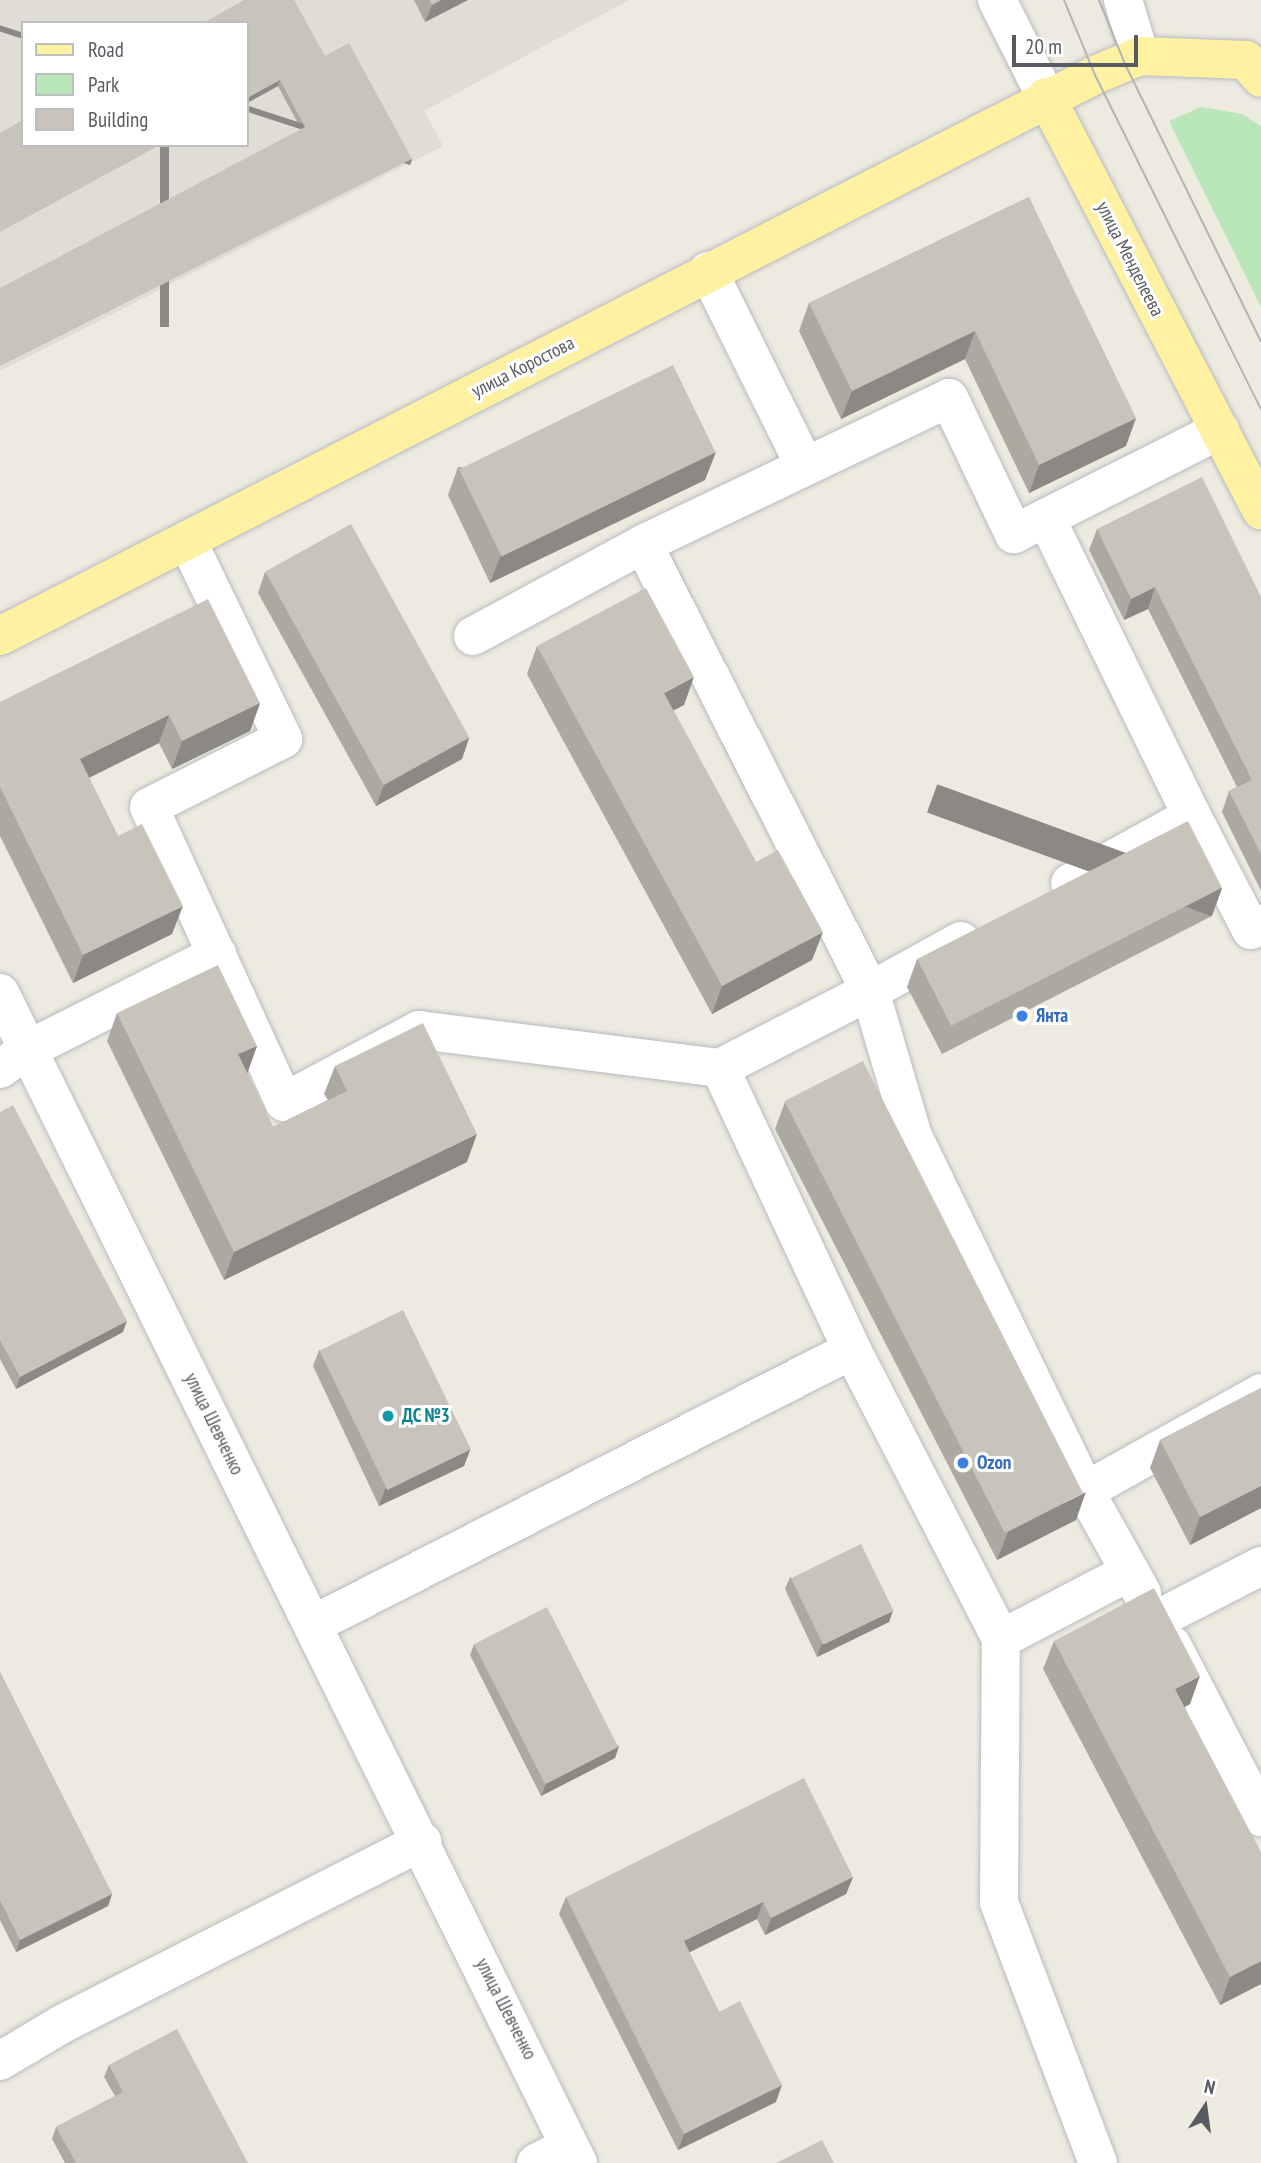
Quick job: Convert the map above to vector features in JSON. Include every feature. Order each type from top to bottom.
[{"type":"main road","points":[[1046,97],[1140,56],[1256,64]]},
{"type":"main road","name":"улица Коростова","points":[[0,636],[1046,97]]},
{"type":"main road","name":"улица Менделеева","points":[[1046,97],[1261,510]]},
{"type":"street","points":[[997,0],[1046,97]]},
{"type":"street","points":[[1123,0],[1140,56]]},
{"type":"street","points":[[708,271],[805,466]]},
{"type":"street","points":[[473,636],[643,544],[949,398],[1014,534],[1220,430]]},
{"type":"street","points":[[1046,518],[1251,930],[1261,925]]},
{"type":"street","points":[[187,540],[283,739],[149,807],[284,1102],[419,1030],[720,1068],[990,926]]},
{"type":"street","points":[[643,544],[870,991],[913,1136],[1085,1491],[1158,1619],[1261,1818]]},
{"type":"street","points":[[1037,900],[1192,816]]},
{"type":"street","points":[[15,1059],[217,954]]},
{"type":"street","name":"улица Шевченко","points":[[0,993],[15,1059],[314,1625],[577,2157]]},
{"type":"street","name":"улица Шевченко","points":[[0,1000],[577,2157]]},
{"type":"street","points":[[720,1068],[852,1350],[1001,1639],[999,1902],[1098,2163]]},
{"type":"street","points":[[314,1625],[852,1350]]},
{"type":"street","points":[[1085,1491],[1261,1393]]},
{"type":"street","points":[[1158,1619],[1261,1566]]},
{"type":"street","points":[[1001,1639],[1129,1572]]},
{"type":"street","points":[[0,2061],[62,2024],[422,1841]]},
{"type":"street","points":[[536,2163],[577,2157]]},
{"type":"shaded area","points":[[0,0],[629,0],[424,111],[443,146],[0,371]]},
{"type":"green space","points":[[1201,107],[1242,114],[1261,126],[1261,307],[1169,121]]},
{"type":"building","points":[[244,0],[294,0],[325,56],[349,43],[412,159],[0,366],[0,288],[305,127],[280,80],[248,97],[248,21],[207,21]]},
{"type":"building","points":[[21,121],[21,147],[156,147],[0,232],[0,133]]},
{"type":"building","points":[[1029,197],[1136,418],[1039,465],[975,331],[852,391],[809,303]]},
{"type":"building","points":[[673,365],[716,452],[502,557],[459,469]]},
{"type":"building","points":[[1202,477],[1261,597],[1261,854],[1229,791],[1252,780],[1155,587],[1131,599],[1097,529]]},
{"type":"building","points":[[351,524],[469,737],[384,785],[265,572]]},
{"type":"building","points":[[646,588],[694,677],[664,693],[756,862],[778,850],[823,932],[722,986],[537,646]]},
{"type":"building","points":[[208,599],[260,703],[182,741],[169,715],[80,759],[118,836],[142,824],[183,906],[83,955],[0,787],[0,702]]},
{"type":"building","points":[[1188,821],[1222,888],[951,1026],[917,959]]},
{"type":"building","points":[[218,965],[257,1046],[238,1054],[273,1127],[347,1091],[335,1066],[423,1023],[477,1134],[234,1252],[117,1013]]},
{"type":"building","points":[[863,1061],[1083,1493],[1005,1533],[785,1101]]},
{"type":"building","points":[[13,1105],[127,1321],[20,1377],[0,1340],[0,1112]]},
{"type":"building","name":"ДС №3","points":[[403,1310],[471,1449],[387,1490],[319,1351]]},
{"type":"building","points":[[1261,1388],[1261,1486],[1200,1517],[1160,1440]]},
{"type":"building","points":[[861,1544],[893,1611],[823,1645],[791,1578]]},
{"type":"building","points":[[1154,1588],[1200,1676],[1175,1689],[1261,1852],[1261,1961],[1230,1977],[1054,1641]]},
{"type":"building","points":[[547,1607],[618,1747],[545,1784],[474,1644]]},
{"type":"building","points":[[0,1672],[112,1894],[20,1940],[0,1900]]},
{"type":"building","points":[[804,1778],[853,1877],[771,1918],[763,1902],[684,1941],[719,2012],[740,2001],[782,2085],[684,2134],[566,1897]]},
{"type":"building","points":[[177,2029],[248,2163],[76,2163],[56,2127],[123,2092],[109,2065]]},
{"type":"building","points":[[822,2140],[834,2163],[776,2163]]},
{"type":"tram line","points":[[1064,0],[1095,75],[1261,409]]},
{"type":"tram line","points":[[1099,0],[1125,64],[1261,342]]},
{"type":"place","name":"Янта","points":[[1022,1016]]},
{"type":"place","name":"ДС №3","points":[[388,1416]]},
{"type":"place","name":"Ozon","points":[[963,1463]]}]
